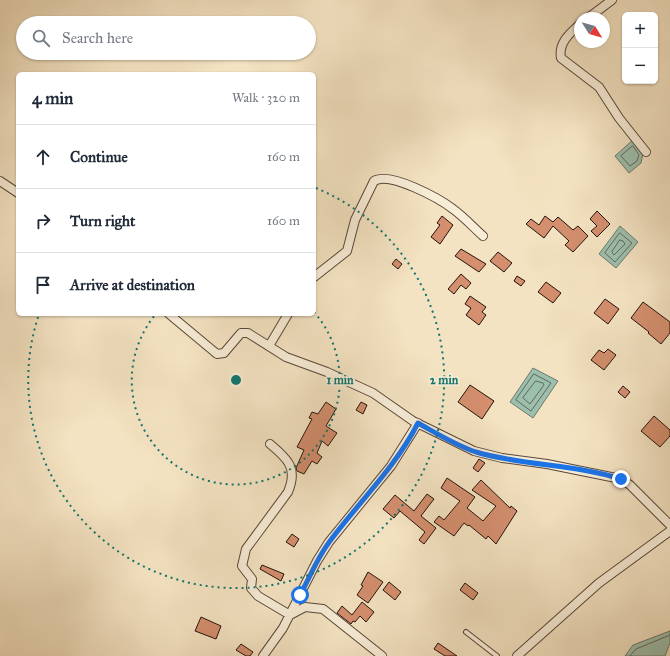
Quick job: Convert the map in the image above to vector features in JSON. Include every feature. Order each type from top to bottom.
[{"type":"street","points":[[596,12],[612,0]]},
{"type":"street","points":[[574,29],[569,34],[560,49],[561,58],[599,87],[619,118],[646,152]]},
{"type":"street","points":[[316,276],[347,251],[355,220],[374,181],[377,179],[384,178],[415,188],[450,207],[482,236]]},
{"type":"street","points":[[0,181],[16,192]]},
{"type":"street","points":[[171,316],[217,354],[224,353],[241,333],[245,332],[286,357],[327,372],[373,393],[418,423],[474,451],[502,458],[547,464],[621,479],[639,494],[670,525]]},
{"type":"street","points":[[269,346],[287,316]]},
{"type":"street","points":[[263,656],[278,636],[317,561],[329,542],[391,466],[418,423]]},
{"type":"street","points":[[270,444],[283,455],[289,463],[292,483],[288,492],[246,549],[242,566],[252,579],[251,588],[258,596],[290,615]]},
{"type":"street","points":[[517,656],[599,583],[670,531]]},
{"type":"street","points":[[290,615],[305,608],[323,610],[382,656]]},
{"type":"lane","points":[[466,632],[498,656]]},
{"type":"water","points":[[634,139],[643,153],[641,163],[629,173],[615,156]]},
{"type":"water","points":[[620,226],[638,242],[616,268],[599,254]]},
{"type":"water","points":[[533,368],[558,381],[533,418],[510,402]]},
{"type":"water","points":[[670,631],[670,643],[665,656],[625,656],[633,645]]},
{"type":"building","points":[[597,211],[610,224],[597,237],[591,231],[597,226],[590,219]]},
{"type":"building","points":[[442,216],[453,225],[440,244],[431,237],[440,225],[437,223]]},
{"type":"building","points":[[545,216],[553,222],[558,217],[573,230],[578,226],[588,236],[573,252],[565,245],[569,241],[553,226],[544,238],[526,224],[531,219],[539,225]]},
{"type":"building","points":[[461,249],[486,264],[479,272],[455,256]]},
{"type":"building","points":[[498,252],[512,263],[504,272],[490,261]]},
{"type":"building","points":[[396,259],[402,264],[398,269],[392,264]]},
{"type":"building","points":[[461,274],[471,283],[466,289],[461,285],[454,294],[448,289]]},
{"type":"building","points":[[517,276],[525,281],[521,286],[514,281]]},
{"type":"building","points":[[546,282],[561,293],[553,303],[538,292]]},
{"type":"building","points":[[470,296],[486,307],[482,312],[486,315],[479,325],[466,315],[471,308],[465,304]]},
{"type":"building","points":[[605,299],[619,309],[608,324],[594,313]]},
{"type":"building","points":[[643,302],[670,322],[670,333],[661,344],[648,333],[649,332],[631,318]]},
{"type":"building","points":[[608,349],[616,355],[604,370],[591,360],[599,350],[604,353]]},
{"type":"building","points":[[470,385],[494,401],[482,419],[458,402]]},
{"type":"building","points":[[623,386],[630,392],[625,398],[618,392]]},
{"type":"building","points":[[326,402],[336,409],[326,426],[337,433],[328,446],[322,441],[317,453],[322,457],[317,464],[312,461],[304,474],[297,471],[296,468],[304,450],[297,447],[312,419],[309,418],[312,412],[318,414]]},
{"type":"building","points":[[361,402],[367,405],[363,414],[356,410]]},
{"type":"building","points":[[654,416],[670,430],[670,436],[660,447],[641,431]]},
{"type":"building","points":[[479,459],[485,463],[478,472],[473,468]]},
{"type":"building","points":[[447,478],[475,497],[467,508],[483,521],[496,506],[472,490],[481,480],[510,508],[511,506],[517,511],[496,544],[488,536],[486,539],[469,525],[468,526],[464,523],[454,536],[434,522],[439,516],[444,520],[460,501],[441,488]]},
{"type":"building","points":[[427,494],[434,499],[421,516],[436,528],[424,544],[419,540],[425,532],[400,511],[394,518],[383,509],[395,495],[414,511]]},
{"type":"building","points":[[292,534],[299,539],[294,547],[286,542]]},
{"type":"building","points":[[262,565],[284,574],[281,581],[260,569]]},
{"type":"building","points":[[368,572],[383,582],[368,603],[357,595],[363,586],[361,585]]},
{"type":"building","points":[[389,582],[401,592],[395,600],[383,590]]},
{"type":"building","points":[[465,583],[478,593],[473,600],[460,590]]},
{"type":"building","points":[[362,602],[374,612],[366,622],[360,616],[351,624],[337,613],[342,606],[352,615]]},
{"type":"building","points":[[201,617],[221,626],[216,639],[195,631]]},
{"type":"building","points":[[438,643],[457,656],[445,656],[434,649]]},
{"type":"building","points":[[241,644],[253,652],[250,656],[246,656],[236,650]]},
{"type":"route","points":[[300,595],[317,561],[329,542],[391,466],[412,436],[418,423],[443,437],[474,451],[502,458],[547,464],[621,479]]}]
